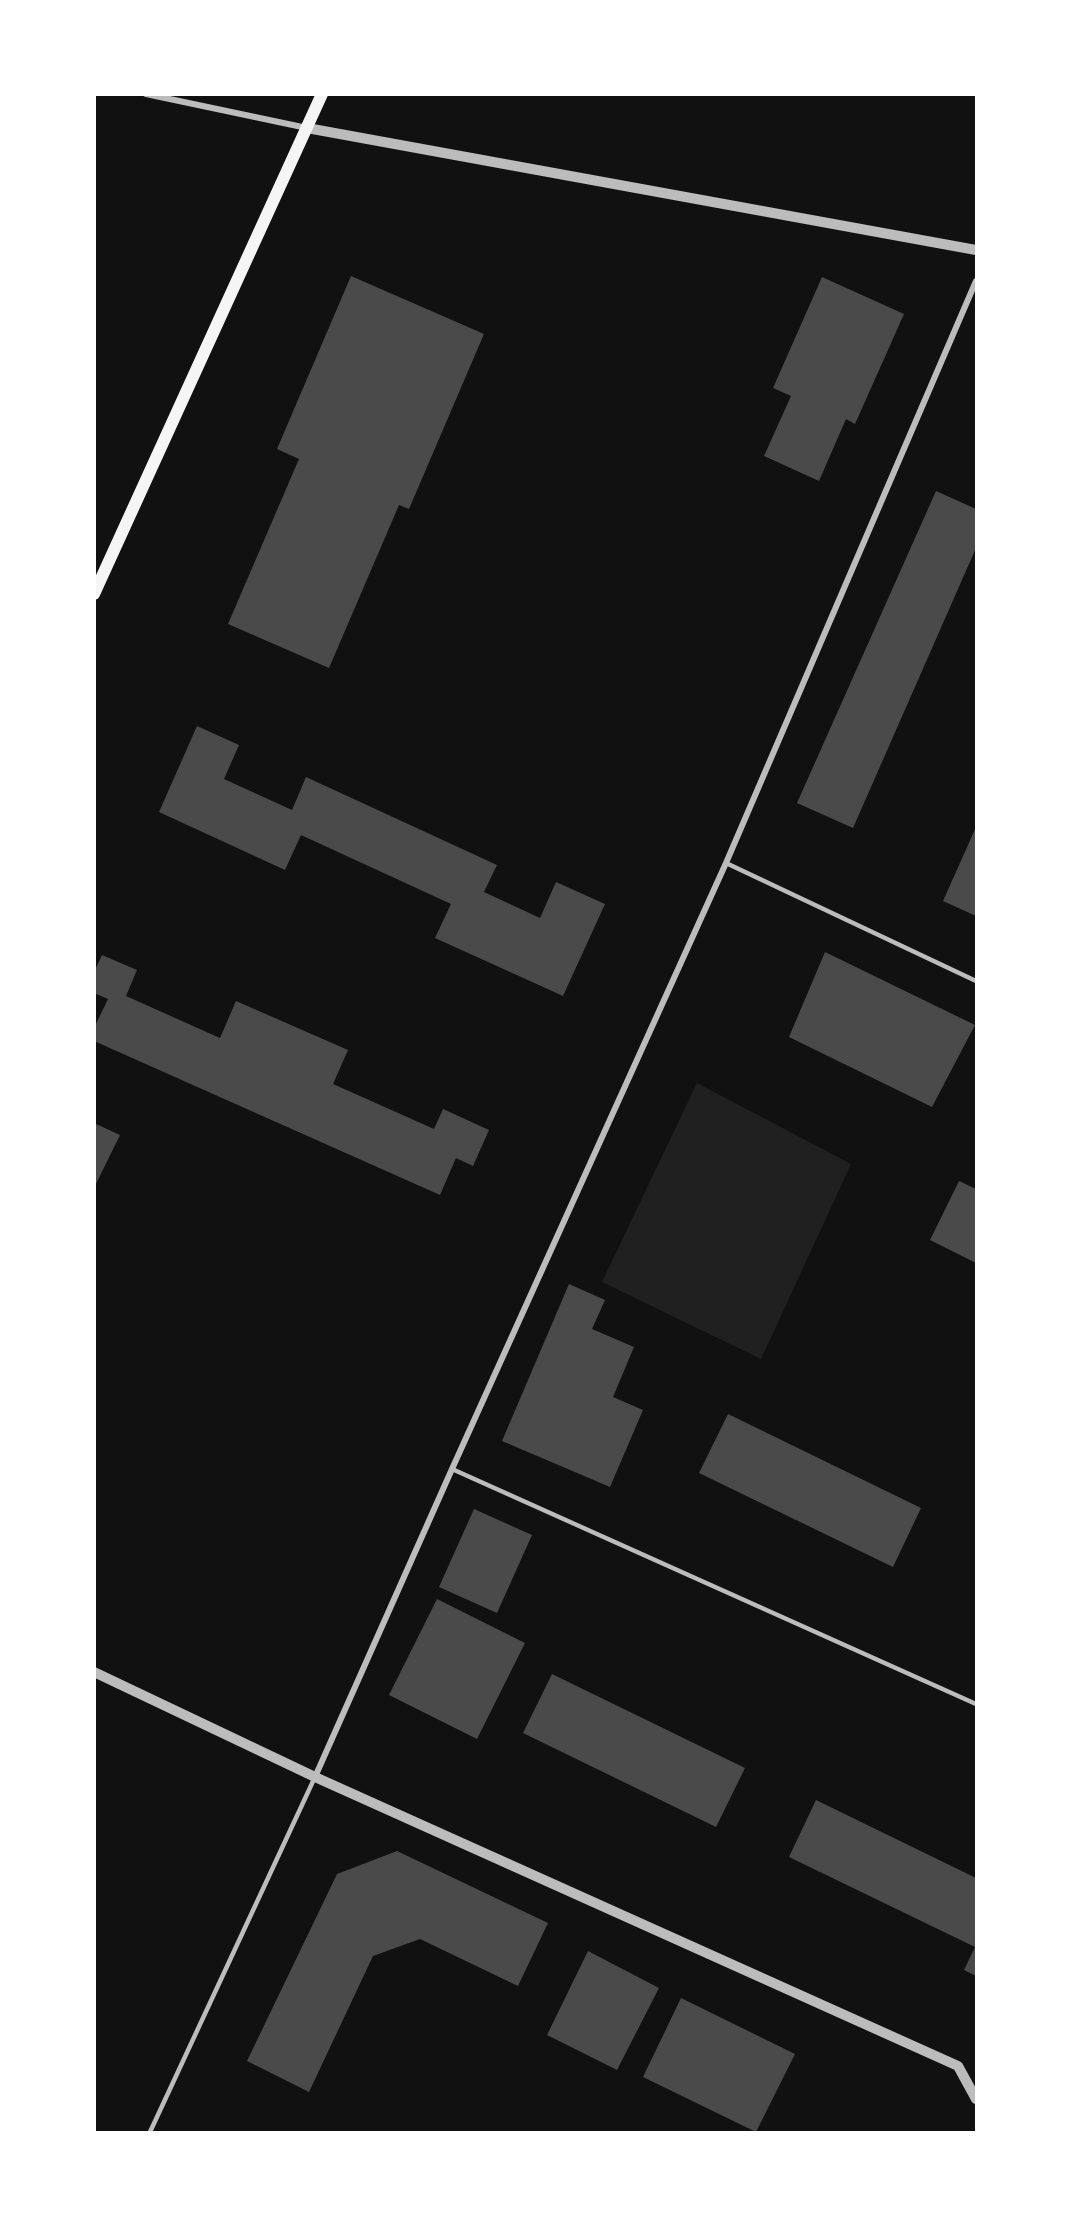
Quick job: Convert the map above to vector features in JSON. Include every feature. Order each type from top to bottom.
[{"type":"main road","points":[[94,594],[322,94]]},
{"type":"street","points":[[146,94],[307,128],[976,250]]},
{"type":"street","points":[[315,1777],[726,863],[976,281]]},
{"type":"street","points":[[94,1672],[315,1777],[958,2066],[976,2099]]},
{"type":"lane","points":[[726,863],[976,981]]},
{"type":"lane","points":[[452,1469],[976,1704]]},
{"type":"lane","points":[[150,2133],[315,1777]]},
{"type":"shaded area","points":[[697,1083],[851,1164],[761,1359],[602,1282]]},
{"type":"building","points":[[351,276],[484,334],[409,509],[399,505],[329,668],[228,624],[299,459],[277,449]]},
{"type":"building","points":[[822,277],[904,314],[855,424],[846,419],[819,481],[764,456],[791,396],[773,388]]},
{"type":"building","points":[[936,491],[976,509],[976,548],[853,828],[797,803]]},
{"type":"building","points":[[197,726],[239,745],[224,779],[292,810],[306,777],[497,865],[484,892],[540,918],[556,882],[605,904],[563,996],[435,938],[451,904],[301,835],[285,870],[159,812]]},
{"type":"building","points":[[976,827],[976,916],[943,901]]},
{"type":"building","points":[[825,952],[975,1025],[932,1107],[789,1037]]},
{"type":"building","points":[[102,955],[137,970],[126,996],[220,1038],[236,1001],[348,1050],[333,1084],[434,1129],[443,1109],[489,1130],[473,1166],[456,1158],[440,1195],[94,1041],[94,1028],[108,999],[94,993],[94,972]]},
{"type":"building","points":[[94,1123],[120,1135],[94,1188]]},
{"type":"building","points":[[959,1181],[976,1189],[976,1263],[930,1240]]},
{"type":"building","points":[[569,1284],[605,1300],[592,1329],[634,1347],[613,1397],[643,1410],[610,1487],[502,1441]]},
{"type":"building","points":[[728,1414],[921,1508],[893,1567],[699,1473]]},
{"type":"building","points":[[474,1509],[532,1535],[497,1613],[439,1587]]},
{"type":"building","points":[[437,1599],[525,1643],[477,1739],[389,1695]]},
{"type":"building","points":[[552,1674],[745,1768],[716,1827],[523,1733]]},
{"type":"building","points":[[816,1800],[976,1878],[976,1976],[964,1970],[975,1947],[789,1857]]},
{"type":"building","points":[[397,1851],[548,1923],[518,1986],[420,1939],[373,1956],[309,2092],[247,2061],[337,1874]]},
{"type":"building","points":[[588,1951],[659,1988],[617,2070],[547,2035]]},
{"type":"building","points":[[681,1998],[795,2054],[756,2132],[643,2077]]}]
